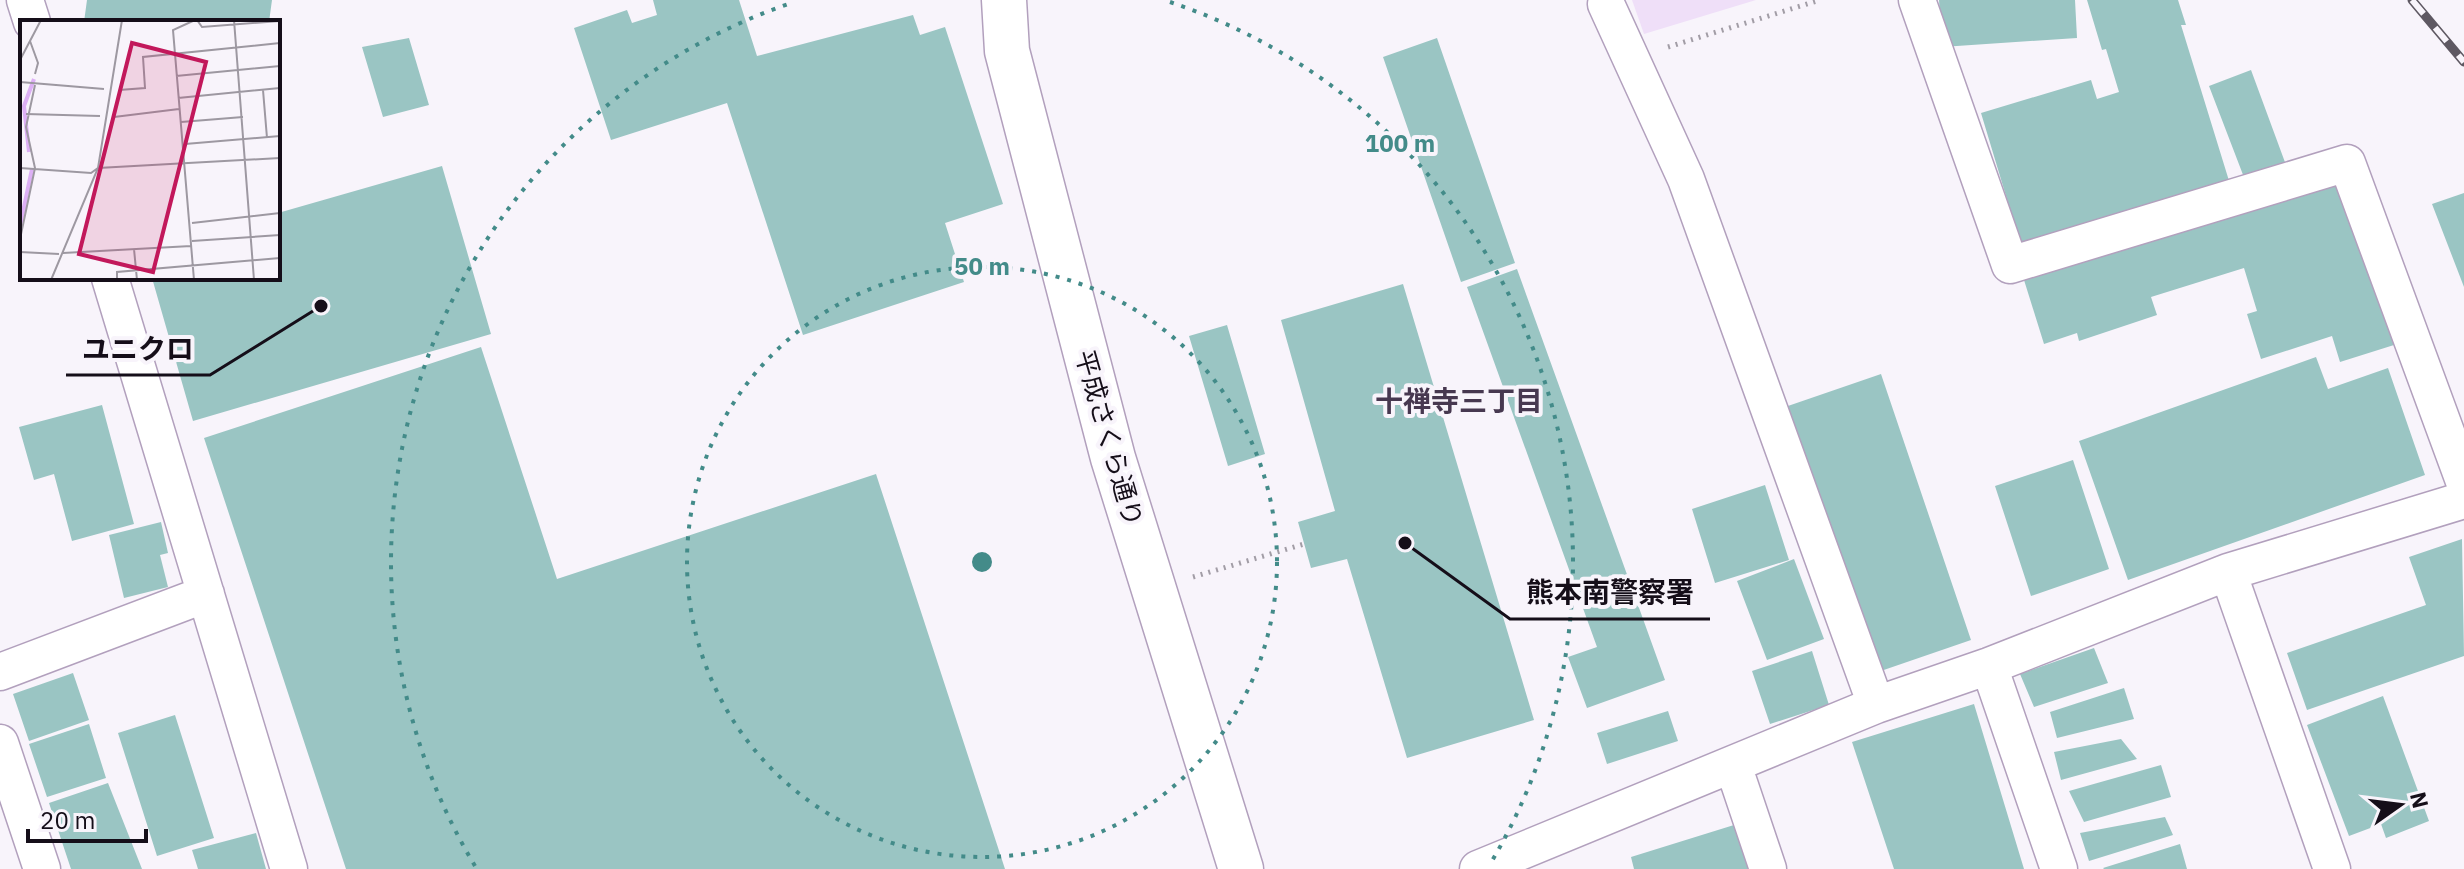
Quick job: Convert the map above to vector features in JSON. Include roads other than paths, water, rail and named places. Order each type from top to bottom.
[{"type":"street","points":[[25,0],[31,20]]},
{"type":"street","name":"平成さくら通り","points":[[1004,0],[1007,51],[1113,458],[1241,869]]},
{"type":"street","points":[[1917,0],[2010,265],[2347,163],[2464,481]]},
{"type":"street","points":[[1606,4],[1686,179],[1876,705]]},
{"type":"street","points":[[111,280],[289,869]]},
{"type":"street","points":[[1493,866],[1876,705],[1989,666],[2228,572],[2464,500]]},
{"type":"street","points":[[2228,572],[2332,869]]},
{"type":"street","points":[[0,672],[206,594]]},
{"type":"street","points":[[1989,666],[2059,869]]},
{"type":"street","points":[[0,743],[42,869]]},
{"type":"street","points":[[1733,765],[1768,869]]},
{"type":"railway","points":[[2412,0],[2464,62]]},
{"type":"place","name":"ユニクロ","points":[[321,306]]},
{"type":"place","name":"熊本南警察署","points":[[1405,543]]},
{"type":"district","name":"十禅寺三丁目","points":[[1459,400]]}]
